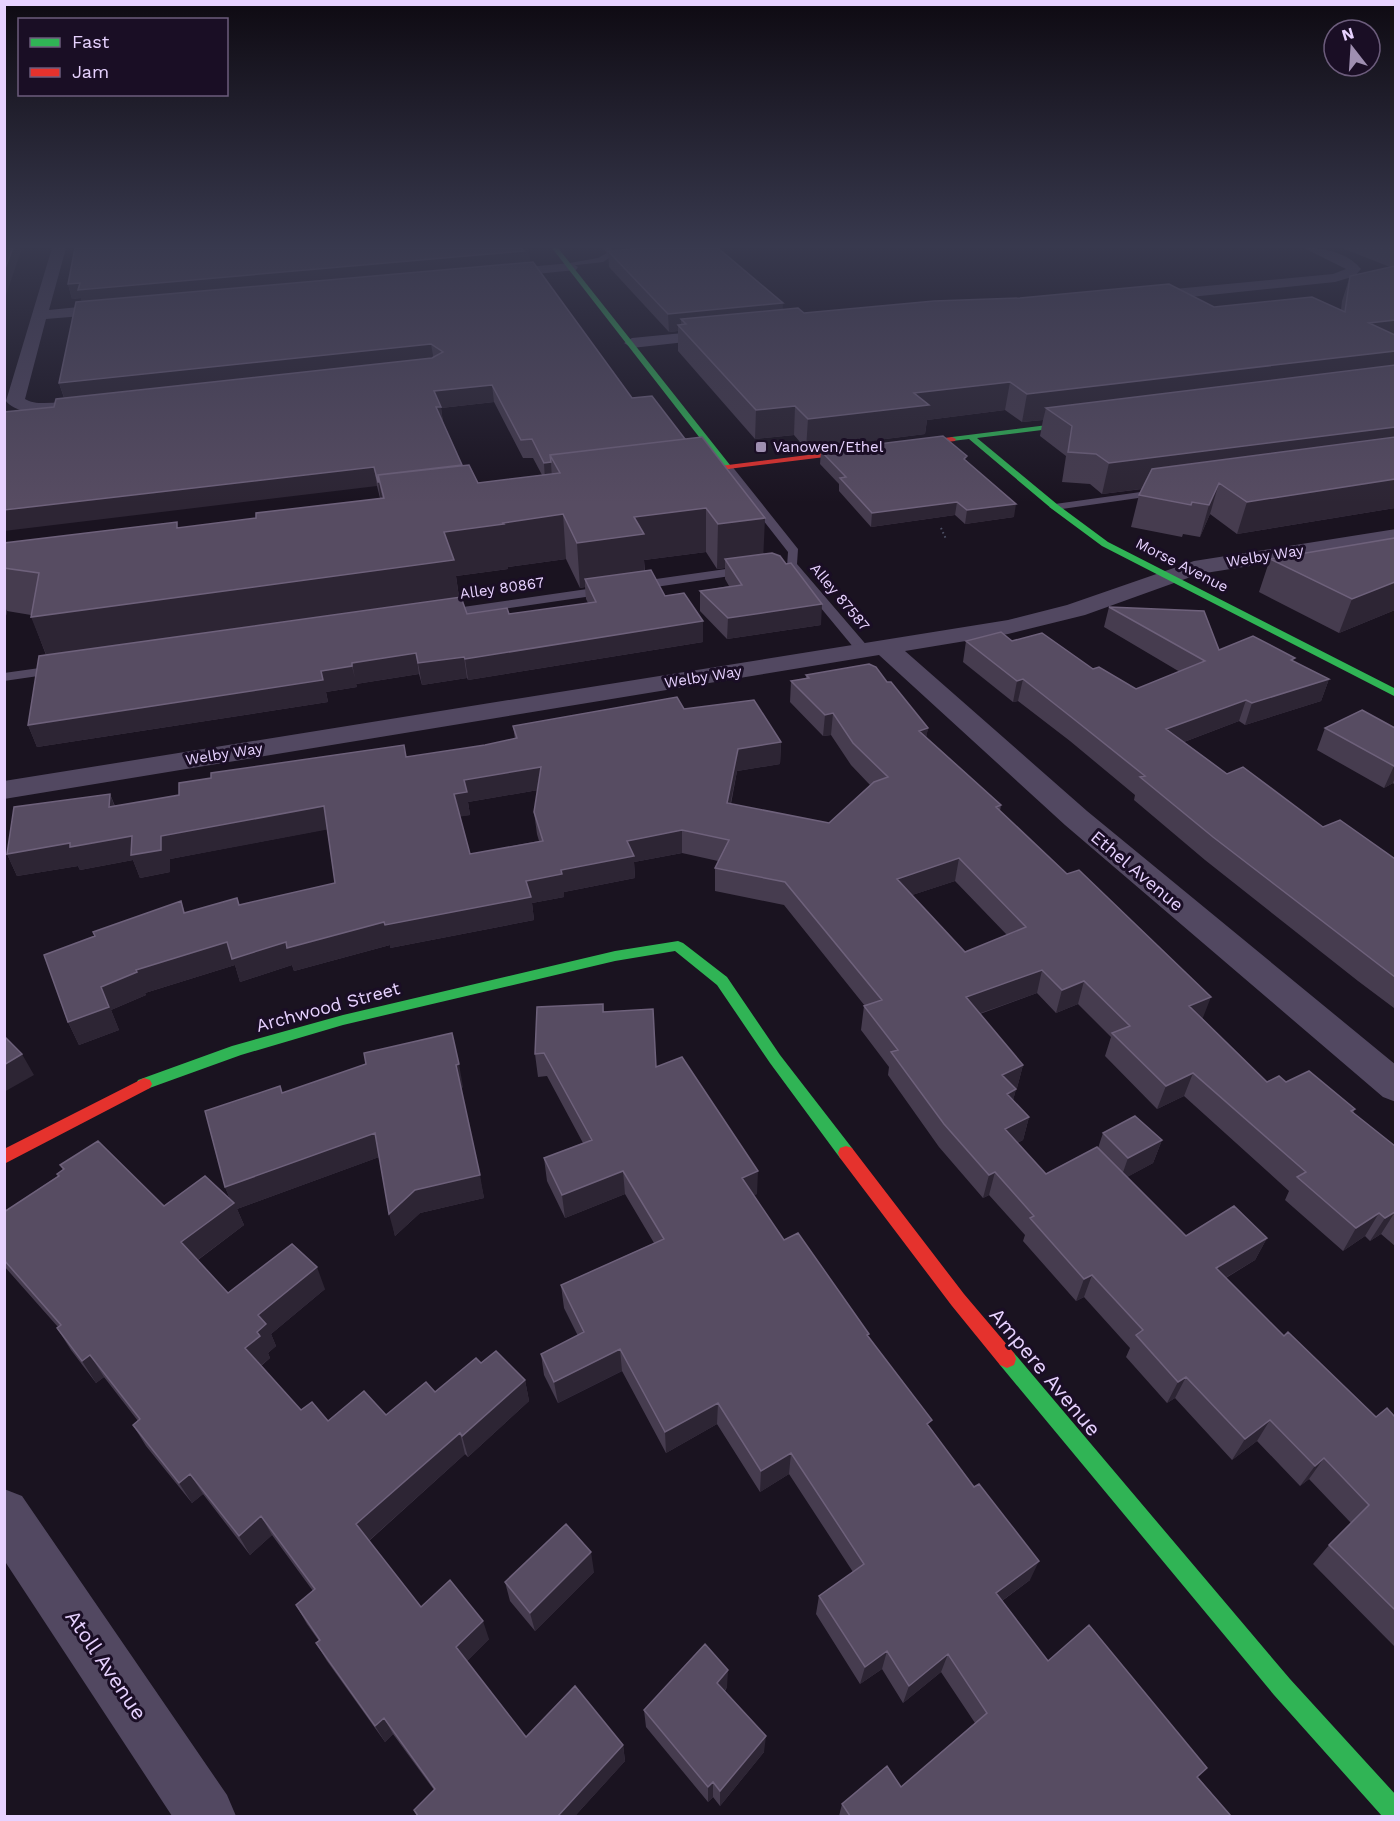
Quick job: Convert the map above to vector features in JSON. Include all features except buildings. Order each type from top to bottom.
[{"type":"street","points":[[35,333],[15,401],[21,406],[36,409],[102,404]]},
{"type":"street","points":[[624,333],[727,467]]},
{"type":"street","points":[[632,343],[729,333]]},
{"type":"street","points":[[668,475],[1100,421]]},
{"type":"street","name":"Morse Avenue","points":[[971,437],[1055,507],[1105,544],[1395,694]]},
{"type":"street","name":"Welby Way","points":[[4,790],[1008,627],[1076,610],[1194,568],[1395,536]]},
{"type":"street","name":"Ethel Avenue","points":[[874,649],[1395,1087]]},
{"type":"street","name":"Archwood Street","points":[[4,1157],[142,1085],[237,1050],[354,1017],[615,957],[678,946]]},
{"type":"street","name":"Ampere Avenue","points":[[678,946],[722,981],[775,1059],[958,1300],[1282,1687],[1395,1814]]},
{"type":"street","name":"Atoll Avenue","points":[[4,1514],[206,1816]]},
{"type":"lane","name":"Alley 87587","points":[[727,467],[794,552],[785,564],[874,649]]},
{"type":"lane","points":[[1055,507],[1172,491]]},
{"type":"lane","name":"Alley 80867","points":[[427,616],[755,569]]},
{"type":"lane","points":[[4,677],[75,667]]},
{"type":"path","points":[[941,528],[946,539]]},
{"type":"traffic: fast","points":[[622,333],[727,467]]},
{"type":"traffic: fast","points":[[952,439],[1087,422]]},
{"type":"traffic: fast","points":[[971,437],[1055,507],[1105,544],[1396,694]]},
{"type":"traffic: fast","points":[[144,1084],[237,1050],[343,1020],[615,956],[678,946],[722,981],[775,1059],[846,1153]]},
{"type":"traffic: fast","points":[[1007,1359],[1282,1687],[1396,1814]]},
{"type":"traffic: jam","points":[[680,473],[952,439]]},
{"type":"traffic: jam","points":[[4,1157],[144,1084]]},
{"type":"traffic: jam","points":[[846,1153],[958,1300],[1007,1359]]},
{"type":"place","name":"Vanowen/Ethel","points":[[761,447]]}]
